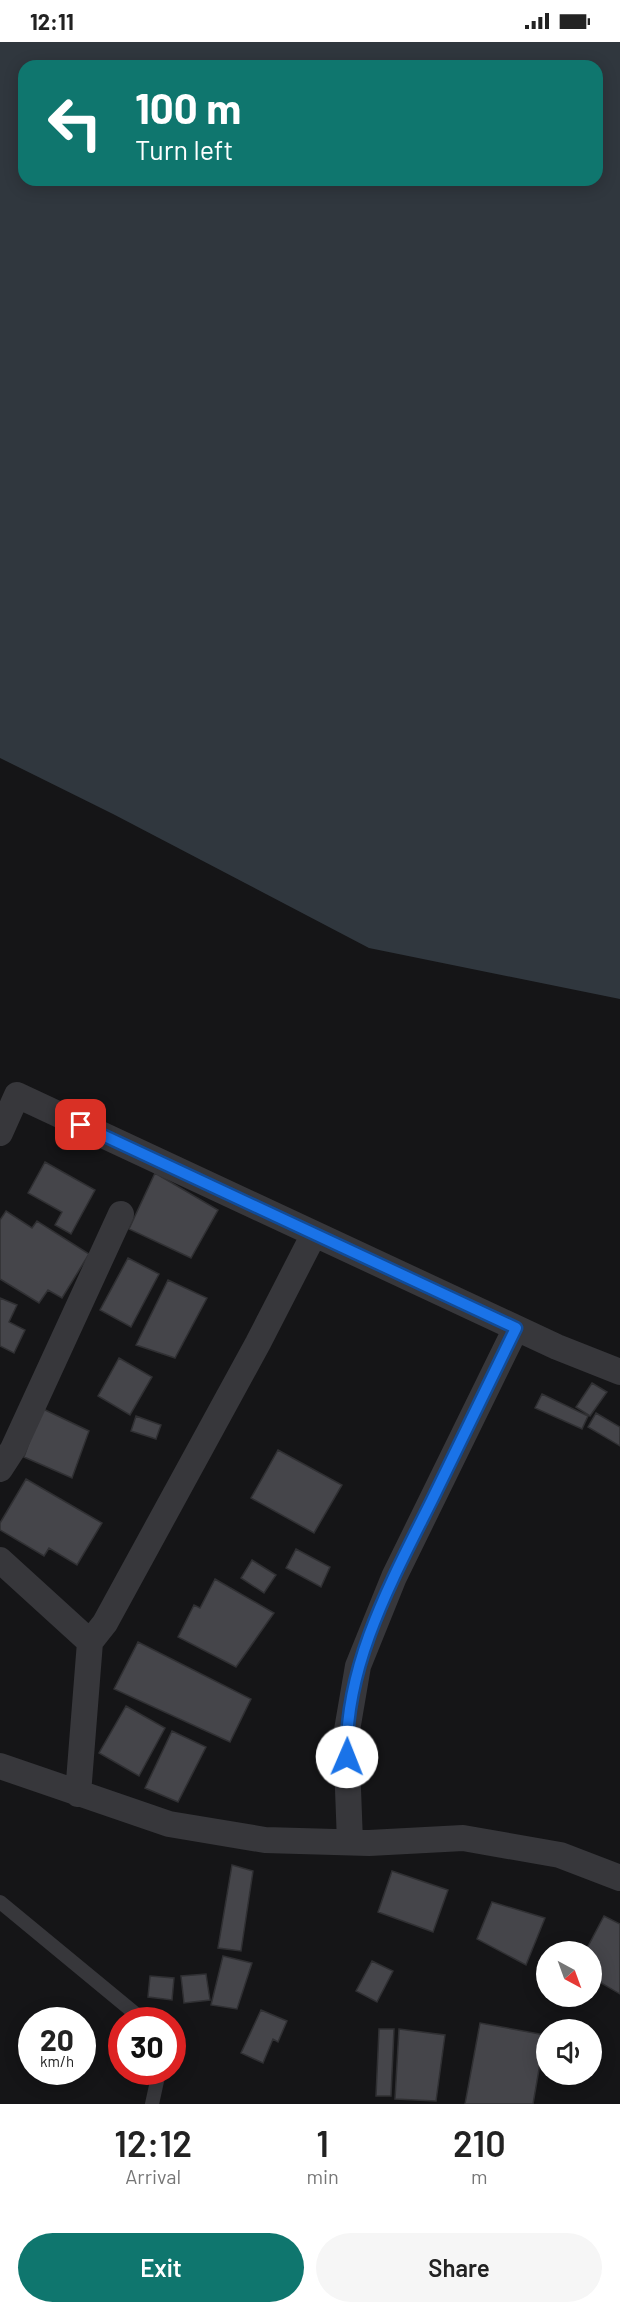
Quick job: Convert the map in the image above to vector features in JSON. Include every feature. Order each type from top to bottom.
[{"type":"street","points":[[0,1133],[17,1095],[557,1347],[620,1372]]},
{"type":"street","points":[[0,1469],[13,1449],[121,1214]]},
{"type":"street","points":[[78,1794],[90,1642],[105,1623],[128,1582],[258,1343],[314,1234]]},
{"type":"street","points":[[350,1842],[346,1736],[358,1666],[394,1577],[516,1328]]},
{"type":"street","points":[[0,1560],[90,1642]]},
{"type":"street","points":[[0,1766],[168,1824],[265,1840],[350,1842],[463,1838],[560,1855],[620,1878]]},
{"type":"lane","points":[[0,1902],[127,2007]]},
{"type":"lane","points":[[152,2104],[156,2085]]},
{"type":"shaded area","points":[[0,42],[620,42],[620,999],[369,948],[113,814],[0,758]]},
{"type":"building","points":[[45,1162],[95,1190],[71,1234],[55,1225],[62,1212],[28,1193]]},
{"type":"building","points":[[155,1173],[218,1210],[191,1258],[129,1229]]},
{"type":"building","points":[[6,1211],[32,1228],[37,1221],[89,1254],[62,1298],[48,1290],[39,1303],[0,1279],[0,1220]]},
{"type":"building","points":[[128,1258],[159,1274],[131,1327],[100,1310]]},
{"type":"building","points":[[168,1280],[207,1298],[175,1358],[136,1345]]},
{"type":"building","points":[[0,1298],[17,1305],[9,1322],[25,1330],[14,1353],[0,1346]]},
{"type":"building","points":[[119,1358],[152,1377],[130,1415],[98,1396]]},
{"type":"building","points":[[592,1383],[607,1392],[590,1416],[576,1407]]},
{"type":"building","points":[[542,1394],[588,1416],[582,1429],[535,1408]]},
{"type":"building","points":[[41,1408],[89,1431],[72,1478],[24,1457]]},
{"type":"building","points":[[596,1413],[620,1427],[620,1446],[588,1427]]},
{"type":"building","points":[[136,1416],[161,1425],[156,1439],[131,1431]]},
{"type":"building","points":[[278,1450],[342,1485],[314,1533],[251,1498]]},
{"type":"building","points":[[26,1479],[102,1523],[77,1565],[49,1548],[44,1556],[0,1530],[0,1523]]},
{"type":"building","points":[[296,1549],[330,1567],[321,1587],[286,1568]]},
{"type":"building","points":[[252,1560],[276,1575],[264,1593],[241,1578]]},
{"type":"building","points":[[215,1579],[274,1613],[236,1667],[178,1637],[194,1605],[200,1608]]},
{"type":"building","points":[[138,1642],[251,1699],[230,1742],[114,1689]]},
{"type":"building","points":[[126,1706],[165,1728],[139,1776],[99,1753]]},
{"type":"building","points":[[172,1731],[206,1747],[178,1802],[145,1788]]},
{"type":"building","points":[[232,1865],[253,1871],[241,1951],[218,1948]]},
{"type":"building","points":[[392,1871],[448,1890],[433,1932],[378,1912]]},
{"type":"building","points":[[492,1902],[545,1918],[526,1965],[477,1939]]},
{"type":"building","points":[[604,1916],[620,1924],[620,1994],[602,1983],[602,1941],[591,1941]]},
{"type":"building","points":[[223,1956],[252,1963],[237,2009],[211,2005]]},
{"type":"building","points":[[372,1961],[393,1971],[377,2002],[356,1991]]},
{"type":"building","points":[[206,1974],[210,2000],[184,2003],[181,1976]]},
{"type":"building","points":[[150,1976],[174,1978],[172,2000],[148,1997]]},
{"type":"building","points":[[261,2010],[287,2021],[278,2042],[273,2039],[263,2063],[241,2053]]},
{"type":"building","points":[[480,2023],[536,2033],[536,2085],[533,2104],[465,2104]]},
{"type":"building","points":[[379,2029],[394,2029],[391,2096],[376,2096]]},
{"type":"building","points":[[399,2029],[445,2035],[436,2101],[395,2099]]},
{"type":"route","points":[[81,1125],[516,1328],[394,1577],[358,1666],[346,1736],[347,1757]]}]
